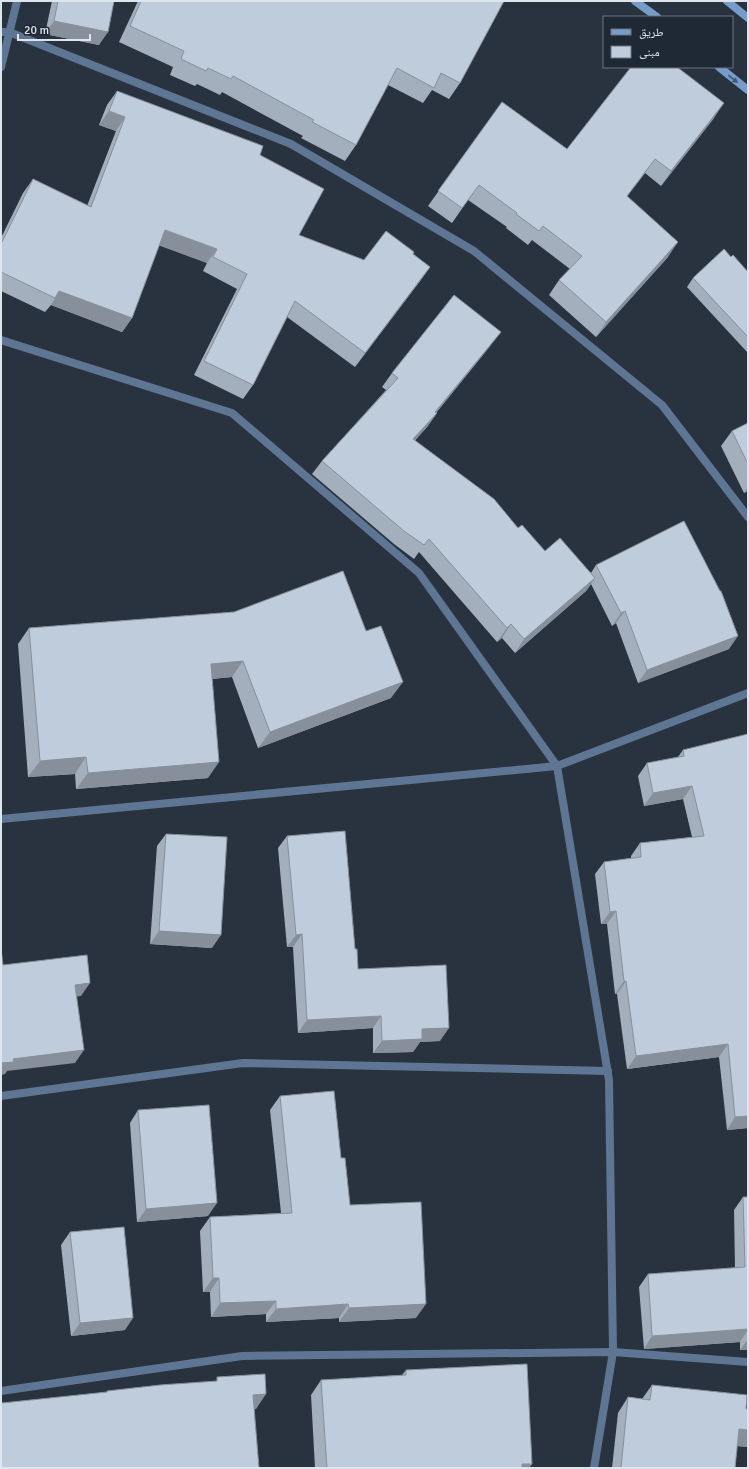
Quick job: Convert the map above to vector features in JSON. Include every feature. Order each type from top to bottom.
[{"type":"main road","points":[[635,1],[656,16]]},
{"type":"main road","points":[[727,1],[748,18]]},
{"type":"main road","points":[[720,68],[748,90]]},
{"type":"street","points":[[1,67],[5,32],[17,1]]},
{"type":"street","points":[[5,32],[291,144],[474,252],[662,405],[748,517]]},
{"type":"street","points":[[1,340],[232,414],[419,573],[557,766],[609,1080],[613,1352],[594,1468]]},
{"type":"street","points":[[1,819],[557,766],[748,693]]},
{"type":"street","points":[[1,1096],[243,1063],[608,1071]]},
{"type":"street","points":[[1,1391],[242,1356],[613,1352],[748,1362]]},
{"type":"building","points":[[58,1],[114,1],[108,32],[54,21]]},
{"type":"building","points":[[141,1],[504,1],[460,83],[441,73],[434,88],[397,68],[356,145],[312,122],[314,120],[233,76],[231,79],[208,68],[206,71],[181,59],[184,51],[130,26]]},
{"type":"building","points":[[630,68],[678,68],[724,103],[671,171],[655,159],[627,196],[678,242],[606,322],[559,280],[582,256],[543,226],[539,231],[479,185],[462,208],[438,191],[502,102],[567,149]]},
{"type":"building","points":[[117,91],[263,146],[260,155],[324,189],[299,235],[364,260],[386,231],[414,252],[413,254],[430,267],[365,353],[295,301],[253,385],[204,361],[247,274],[213,257],[217,249],[165,230],[132,318],[59,291],[55,298],[1,272],[1,244],[33,179],[91,207],[125,117],[109,111]]},
{"type":"building","points":[[724,249],[731,257],[733,255],[748,272],[748,337],[693,278]]},
{"type":"building","points":[[454,295],[501,332],[435,412],[437,413],[413,439],[494,499],[518,528],[522,525],[545,551],[560,538],[595,578],[524,639],[511,624],[507,628],[429,539],[424,545],[404,531],[322,461],[398,378],[392,373]]},
{"type":"building","points":[[748,423],[748,464],[732,431]]},
{"type":"building","points":[[684,521],[721,591],[738,636],[647,670],[625,611],[621,613],[596,565]]},
{"type":"building","points":[[343,571],[366,631],[381,626],[403,682],[270,732],[243,661],[211,664],[219,762],[88,773],[86,757],[40,761],[29,628],[234,612]]},
{"type":"building","points":[[748,734],[748,1116],[735,1117],[728,1044],[636,1056],[626,981],[624,981],[616,911],[610,912],[604,862],[641,857],[640,843],[704,836],[692,786],[653,793],[647,763],[684,756],[683,750]]},
{"type":"building","points":[[345,831],[358,969],[446,965],[449,1028],[422,1029],[422,1039],[382,1041],[381,1016],[307,1020],[302,934],[296,935],[287,836]]},
{"type":"building","points":[[166,834],[227,837],[221,935],[159,931]]},
{"type":"building","points":[[1,949],[3,965],[87,955],[90,983],[75,985],[84,1050],[13,1059],[14,1062],[1,1063]]},
{"type":"building","points":[[334,1091],[341,1158],[345,1158],[350,1205],[421,1202],[426,1304],[349,1308],[348,1304],[276,1309],[276,1301],[220,1303],[219,1278],[213,1278],[210,1217],[292,1213],[280,1096]]},
{"type":"building","points":[[209,1105],[217,1203],[146,1209],[138,1110]]},
{"type":"building","points":[[743,1197],[748,1197],[748,1329],[652,1336],[648,1274],[745,1267]]},
{"type":"building","points":[[124,1227],[133,1318],[80,1323],[70,1232]]},
{"type":"building","points":[[527,1364],[532,1464],[522,1464],[522,1468],[327,1468],[321,1380],[406,1375],[406,1370]]},
{"type":"building","points":[[265,1374],[266,1394],[253,1395],[259,1468],[1,1468],[1,1399],[2,1403],[160,1385],[217,1381],[217,1377]]},
{"type":"building","points":[[652,1385],[747,1395],[746,1409],[748,1409],[748,1430],[739,1429],[735,1468],[621,1468],[628,1397],[650,1400]]}]
